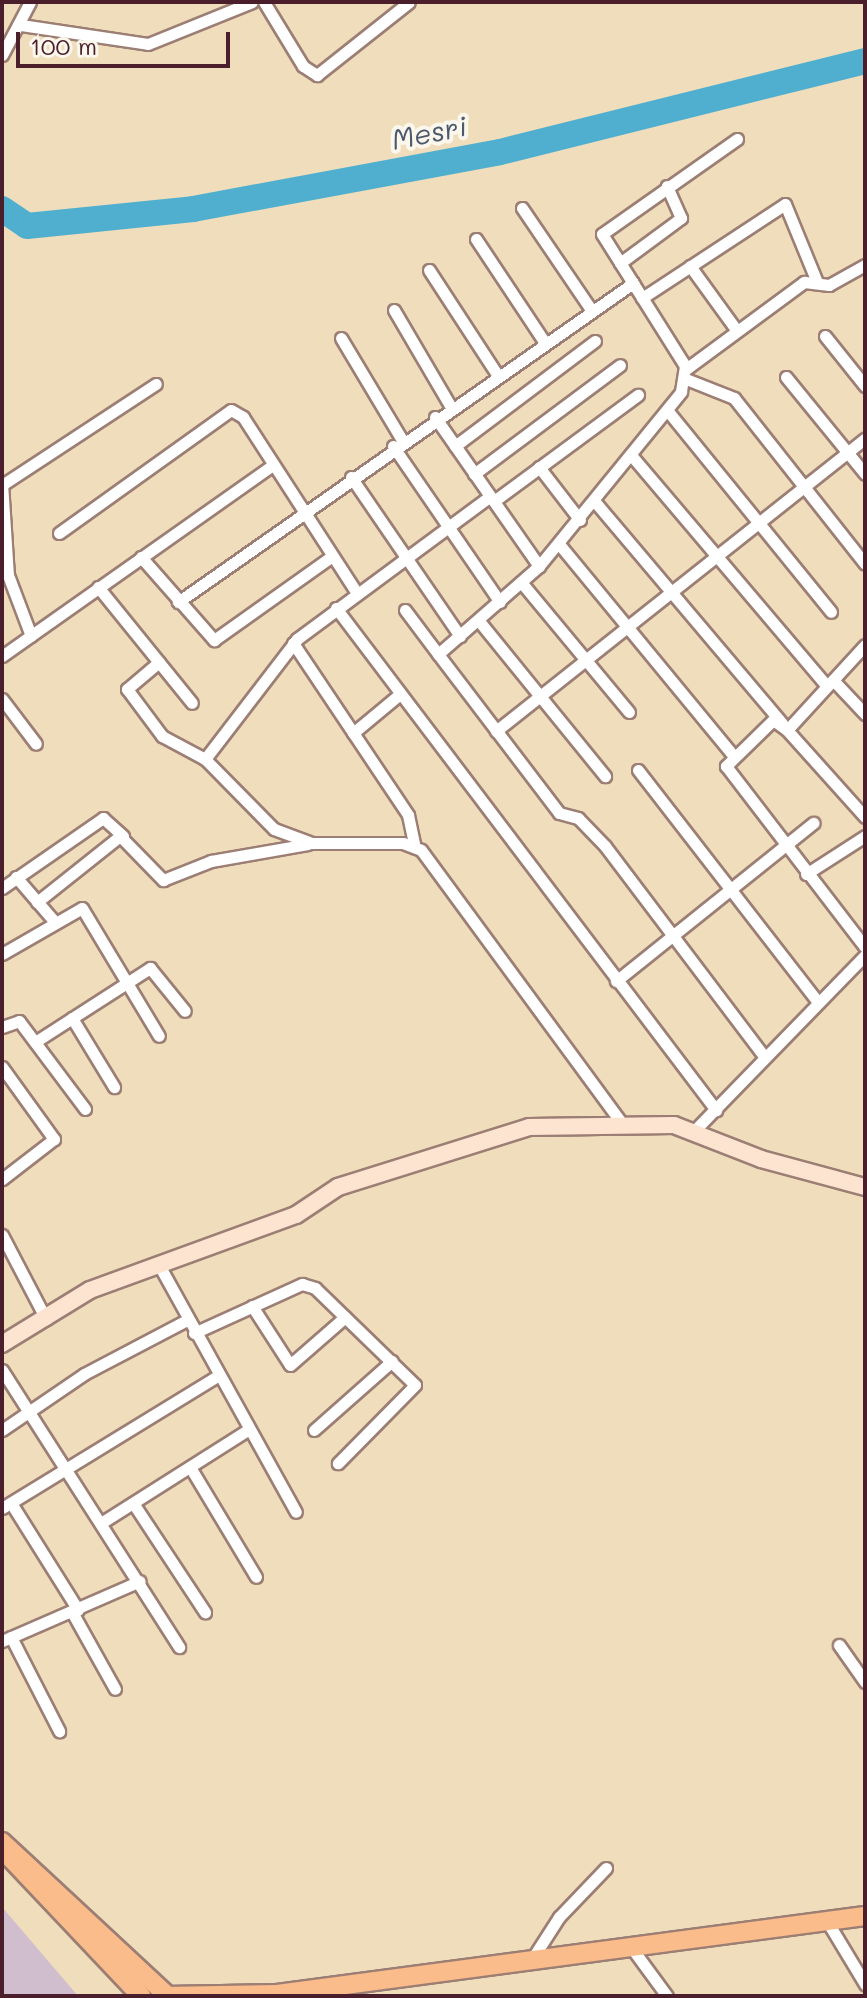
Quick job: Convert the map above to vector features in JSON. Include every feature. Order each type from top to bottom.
[{"type":"main road","points":[[2,1844],[167,1996],[225,1995],[865,1916]]},
{"type":"main road","points":[[2,1844],[141,1996]]},
{"type":"street","points":[[2,55],[21,25],[30,2]]},
{"type":"street","points":[[21,25],[148,44],[252,2]]},
{"type":"street","points":[[264,2],[303,66],[317,75],[409,2]]},
{"type":"street","points":[[737,139],[602,231],[686,374],[726,391],[865,564]]},
{"type":"street","points":[[620,263],[681,218],[667,186]]},
{"type":"street","points":[[642,298],[785,204],[817,282]]},
{"type":"street","points":[[522,208],[592,311]]},
{"type":"street","points":[[476,239],[545,343]]},
{"type":"street","points":[[438,654],[539,566],[596,503],[667,410],[686,374],[737,331],[804,282],[829,285],[865,265]]},
{"type":"street","points":[[690,266],[737,331]]},
{"type":"street","points":[[429,270],[498,376]]},
{"type":"street","points":[[178,602],[397,443],[633,283]]},
{"type":"street","points":[[394,310],[451,407]]},
{"type":"street","points":[[825,336],[865,386]]},
{"type":"street","points":[[341,338],[397,443],[447,526],[500,602]]},
{"type":"street","points":[[455,446],[595,341]]},
{"type":"street","points":[[474,474],[620,365]]},
{"type":"street","points":[[786,377],[865,474]]},
{"type":"street","points":[[33,634],[8,575],[2,484],[156,384]]},
{"type":"street","points":[[205,759],[293,643],[402,557],[539,467],[638,395]]},
{"type":"street","points":[[667,410],[831,612]]},
{"type":"street","points":[[59,533],[223,412],[243,417],[356,592]]},
{"type":"street","points":[[435,417],[539,566]]},
{"type":"street","points":[[496,731],[865,439]]},
{"type":"street","points":[[631,455],[830,683],[865,714]]},
{"type":"street","points":[[2,656],[273,465]]},
{"type":"street","points":[[539,467],[580,520]]},
{"type":"street","points":[[351,477],[402,557],[460,636]]},
{"type":"street","points":[[596,503],[784,727],[865,817]]},
{"type":"street","points":[[559,544],[732,754]]},
{"type":"street","points":[[141,557],[214,640],[332,556]]},
{"type":"street","points":[[521,582],[629,712]]},
{"type":"street","points":[[98,587],[192,703]]},
{"type":"street","points":[[336,608],[716,1110]]},
{"type":"street","points":[[405,610],[559,813],[585,823],[675,934],[764,1056]]},
{"type":"street","points":[[479,621],[605,776]]},
{"type":"street","points":[[293,643],[408,815],[415,847],[621,1122]]},
{"type":"street","points":[[784,727],[865,645]]},
{"type":"street","points":[[159,662],[127,689],[162,736],[205,759],[265,822],[312,843]]},
{"type":"street","points":[[353,733],[400,694]]},
{"type":"street","points":[[2,699],[36,744]]},
{"type":"street","points":[[784,727],[773,720],[732,754],[726,766],[865,947]]},
{"type":"street","points":[[638,770],[818,1002]]},
{"type":"street","points":[[2,888],[103,818],[160,878],[312,843],[415,847]]},
{"type":"street","points":[[616,981],[813,823]]},
{"type":"street","points":[[37,902],[123,836]]},
{"type":"street","points":[[806,874],[865,836]]},
{"type":"street","points":[[16,877],[54,921]]},
{"type":"street","points":[[2,954],[54,921],[82,908],[159,1036]]},
{"type":"street","points":[[693,1132],[865,955]]},
{"type":"street","points":[[35,1042],[154,969],[185,1011]]},
{"type":"street","points":[[72,1018],[114,1087]]},
{"type":"street","points":[[2,1027],[15,1020],[85,1109]]},
{"type":"street","points":[[2,1067],[54,1139],[2,1179]]},
{"type":"street","points":[[2,1344],[90,1290],[296,1215],[356,1180],[529,1127],[621,1122],[693,1132],[865,1187]]},
{"type":"street","points":[[2,1235],[46,1319]]},
{"type":"street","points":[[159,1265],[216,1377],[296,1512]]},
{"type":"street","points":[[194,1333],[309,1284],[392,1361],[414,1390],[338,1463]]},
{"type":"street","points":[[252,1306],[290,1365],[345,1317]]},
{"type":"street","points":[[2,1430],[28,1410],[187,1320]]},
{"type":"street","points":[[314,1430],[392,1361]]},
{"type":"street","points":[[2,1370],[140,1581],[179,1647]]},
{"type":"street","points":[[115,1689],[75,1611],[6,1505],[216,1377]]},
{"type":"street","points":[[101,1523],[246,1431]]},
{"type":"street","points":[[190,1467],[256,1577]]},
{"type":"street","points":[[133,1503],[205,1612]]},
{"type":"street","points":[[59,1731],[6,1639],[140,1581]]},
{"type":"street","points":[[839,1645],[865,1682]]},
{"type":"street","points":[[532,1959],[559,1917],[606,1868]]},
{"type":"street","points":[[827,1921],[865,1984]]},
{"type":"street","points":[[631,1947],[667,1996]]},
{"type":"shaded area","points":[[2,1907],[78,1996],[2,1996]]},
{"type":"waterway","name":"Mesri","points":[[2,209],[27,226],[193,209],[500,152],[865,61]]}]
